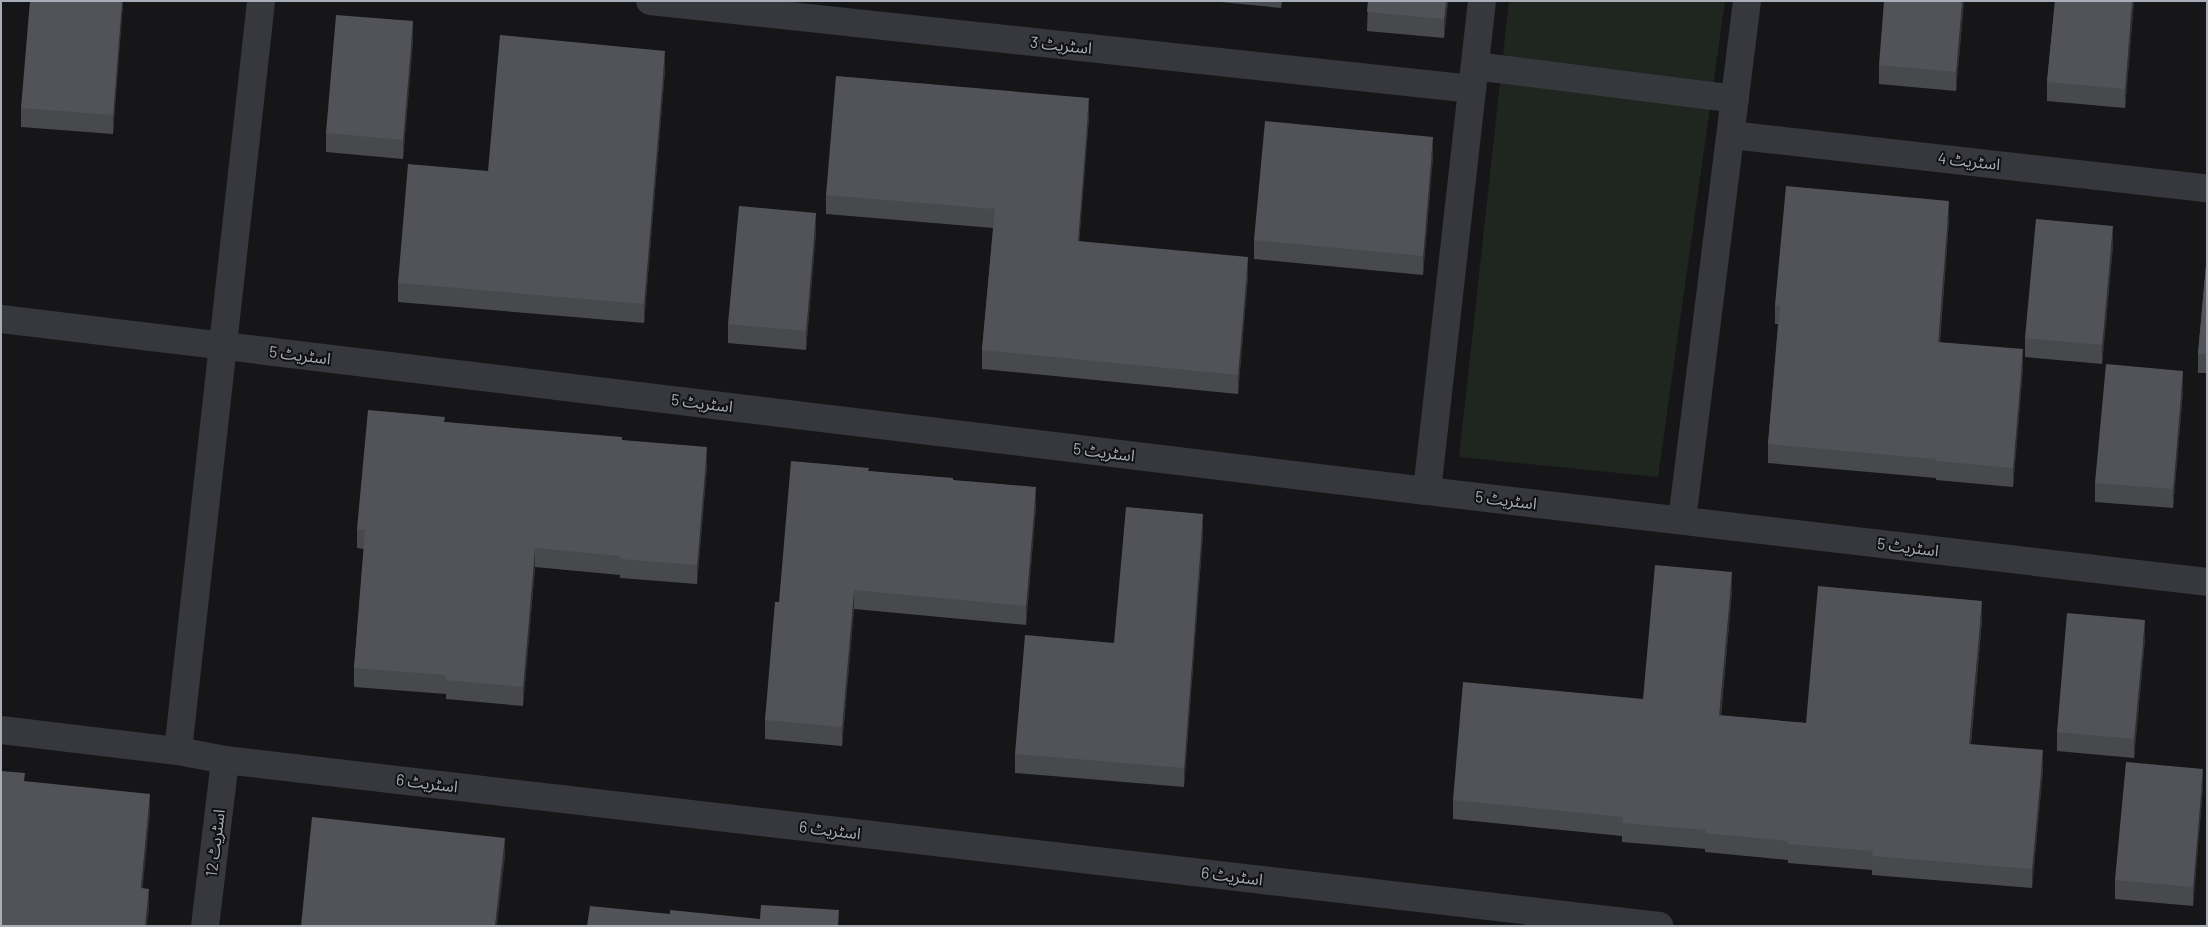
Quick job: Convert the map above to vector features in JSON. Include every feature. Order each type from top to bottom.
[{"type":"street","points":[[178,751],[261,1]]},
{"type":"street","name":"اسٹریٹ 3","points":[[650,1],[1473,78],[1735,99]]},
{"type":"street","points":[[1427,490],[1482,1]]},
{"type":"street","points":[[1682,520],[1748,1]]},
{"type":"street","name":"اسٹریٹ 4","points":[[1731,135],[2207,188]]},
{"type":"street","name":"اسٹریٹ 5","points":[[1,318],[2207,582]]},
{"type":"street","name":"اسٹریٹ 6","points":[[1,730],[178,751],[225,760],[1659,926]]},
{"type":"street","name":"اسٹریٹ 12","points":[[205,926],[225,760]]},
{"type":"shaded area","points":[[1509,1],[1725,1],[1658,477],[1459,457]]},
{"type":"building","points":[[30,1],[122,1],[113,115],[21,108]]},
{"type":"building","points":[[1368,1],[1446,1],[1444,19],[1367,12]]},
{"type":"building","points":[[1884,1],[1962,1],[1956,72],[1879,65]]},
{"type":"building","points":[[2055,1],[2132,1],[2125,89],[2047,82]]},
{"type":"building","points":[[336,15],[413,21],[403,140],[326,133]]},
{"type":"building","points":[[500,35],[665,51],[644,304],[398,283],[408,164],[488,171]]},
{"type":"building","points":[[836,76],[1089,98],[1078,241],[1248,257],[1238,375],[982,350],[995,209],[826,195]]},
{"type":"building","points":[[1265,121],[1433,137],[1423,256],[1254,240]]},
{"type":"building","points":[[1786,186],[1949,201],[1938,342],[2023,349],[2013,468],[1768,444],[1780,306],[1775,305]]},
{"type":"building","points":[[739,206],[816,213],[806,331],[728,324]]},
{"type":"building","points":[[2036,219],[2113,226],[2102,345],[2025,338]]},
{"type":"building","points":[[2207,254],[2207,354],[2198,354]]},
{"type":"building","points":[[2106,364],[2183,371],[2173,489],[2095,483]]},
{"type":"building","points":[[368,410],[445,417],[444,422],[622,437],[622,440],[707,447],[697,565],[620,559],[620,556],[535,548],[523,687],[446,680],[446,675],[354,668],[365,530],[357,529]]},
{"type":"building","points":[[791,461],[869,468],[868,471],[1036,487],[1026,606],[854,590],[842,727],[765,720],[775,602],[779,602]]},
{"type":"building","points":[[1126,507],[1203,514],[1184,768],[1015,754],[1025,635],[1114,643]]},
{"type":"building","points":[[1655,565],[1732,572],[1719,715],[1806,723],[1818,586],[1982,601],[1969,744],[2043,750],[2032,869],[1872,856],[1873,851],[1788,844],[1788,841],[1705,833],[1706,830],[1622,823],[1623,817],[1453,800],[1463,682],[1643,699]]},
{"type":"building","points":[[2067,613],[2145,620],[2134,739],[2057,732]]},
{"type":"building","points":[[2126,762],[2203,769],[2193,887],[2115,880]]},
{"type":"building","points":[[1,771],[25,773],[24,781],[150,794],[141,888],[149,889],[145,926],[1,926]]},
{"type":"building","points":[[312,817],[505,838],[495,926],[301,926]]},
{"type":"building","points":[[761,905],[839,910],[838,926],[587,926],[590,906],[670,914],[670,910],[760,919]]}]
